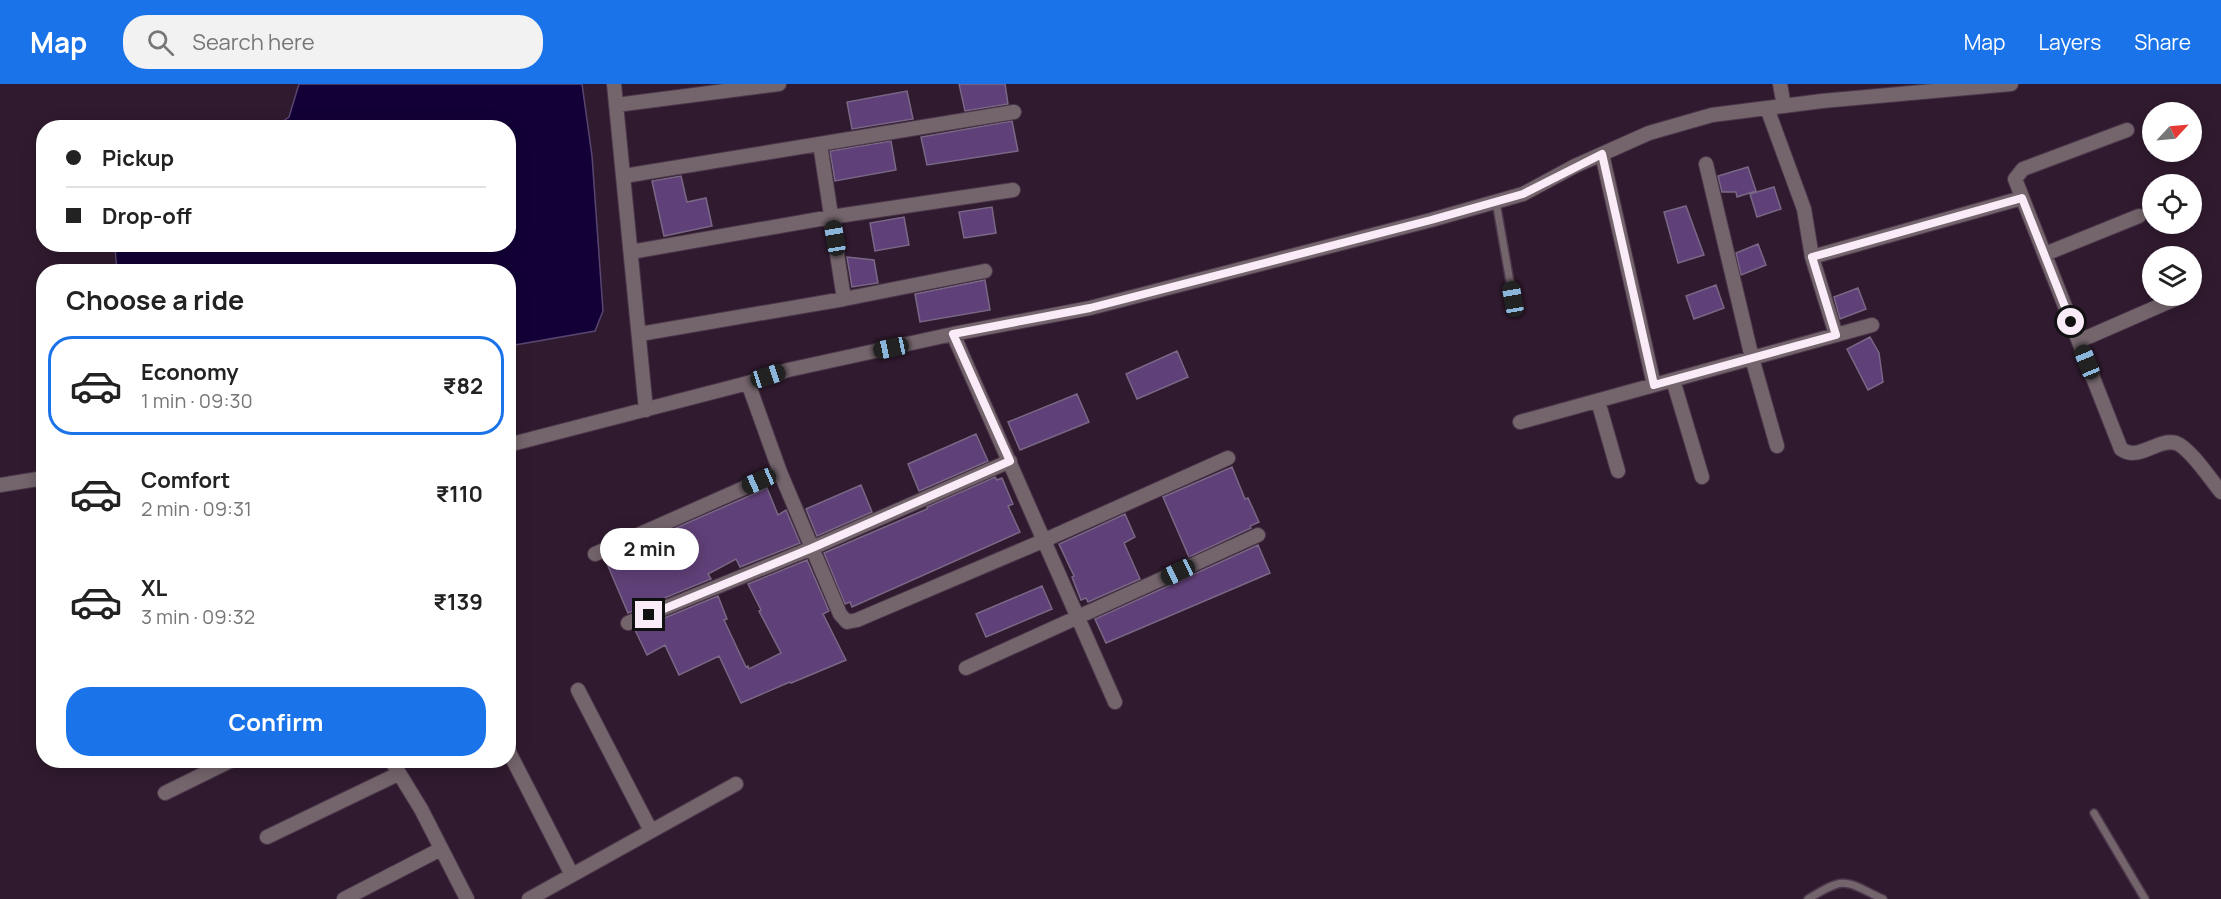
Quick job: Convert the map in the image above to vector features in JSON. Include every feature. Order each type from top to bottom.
[{"type":"street","points":[[614,84],[646,410]]},
{"type":"street","points":[[616,105],[705,89],[779,84]]},
{"type":"street","points":[[1780,84],[1784,106]]},
{"type":"street","points":[[516,443],[748,383],[788,370],[1101,305],[1258,266],[1496,202],[1523,194],[1602,154],[1659,130],[1712,115],[2012,84]]},
{"type":"street","points":[[1767,108],[1804,208],[1812,257],[1836,335]]},
{"type":"street","points":[[624,176],[1014,112]]},
{"type":"street","points":[[2127,130],[2023,169],[2015,179],[2121,449],[2134,453],[2167,442],[2177,444],[2187,451],[2221,492]]},
{"type":"street","points":[[820,144],[844,299]]},
{"type":"street","points":[[1602,154],[1654,385]]},
{"type":"street","points":[[1706,164],[1752,358],[1777,446]]},
{"type":"street","points":[[631,252],[831,217],[1013,190]]},
{"type":"street","points":[[1812,257],[2022,198]]},
{"type":"street","points":[[2044,254],[2139,216]]},
{"type":"street","points":[[640,334],[844,299],[985,271]]},
{"type":"street","points":[[2079,341],[2159,306]]},
{"type":"street","points":[[1520,422],[1872,325]]},
{"type":"street","points":[[953,334],[1115,702]]},
{"type":"street","points":[[1673,380],[1702,477]]},
{"type":"street","points":[[748,383],[780,472],[840,614],[847,622],[1044,540],[1228,458]]},
{"type":"street","points":[[1598,401],[1618,471]]},
{"type":"street","points":[[628,623],[812,548],[1010,461]]},
{"type":"street","points":[[595,554],[780,472]]},
{"type":"street","points":[[0,485],[36,479]]},
{"type":"street","points":[[966,668],[1258,535]]},
{"type":"street","points":[[578,690],[651,831]]},
{"type":"street","points":[[516,766],[572,875]]},
{"type":"street","points":[[165,793],[216,768]]},
{"type":"street","points":[[395,768],[422,809],[467,899]]},
{"type":"street","points":[[267,837],[398,774]]},
{"type":"street","points":[[529,899],[736,784]]},
{"type":"street","points":[[344,899],[441,849]]},
{"type":"lane","points":[[1496,202],[1513,299]]},
{"type":"lane","points":[[2094,813],[2145,899]]},
{"type":"lane","points":[[1808,899],[1834,883],[1845,882],[1883,899]]},
{"type":"shaded area","points":[[299,84],[582,84],[592,156],[603,311],[595,331],[516,345],[516,264],[116,264],[115,252],[516,252],[516,120],[285,120],[289,117]]},
{"type":"building","points":[[959,84],[1005,84],[1008,104],[965,111]]},
{"type":"building","points":[[907,91],[913,119],[852,129],[847,102]]},
{"type":"building","points":[[1012,121],[1018,151],[927,165],[921,137]]},
{"type":"building","points":[[891,141],[896,170],[835,181],[830,151]]},
{"type":"building","points":[[1748,167],[1756,191],[1737,197],[1736,192],[1722,192],[1718,176]]},
{"type":"building","points":[[681,176],[687,202],[706,198],[712,226],[664,236],[652,181]]},
{"type":"building","points":[[1774,187],[1781,209],[1757,217],[1750,194]]},
{"type":"building","points":[[1686,206],[1704,255],[1678,263],[1664,212]]},
{"type":"building","points":[[992,207],[996,233],[964,238],[959,212]]},
{"type":"building","points":[[904,217],[909,245],[875,251],[870,223]]},
{"type":"building","points":[[1758,244],[1766,265],[1741,275],[1736,253]]},
{"type":"building","points":[[847,257],[874,260],[878,283],[852,287]]},
{"type":"building","points":[[985,280],[990,310],[920,322],[915,294]]},
{"type":"building","points":[[1716,285],[1724,308],[1694,319],[1686,296]]},
{"type":"building","points":[[1858,288],[1866,309],[1840,319],[1834,297]]},
{"type":"building","points":[[1870,337],[1879,353],[1883,382],[1868,390],[1847,349]]},
{"type":"building","points":[[1177,351],[1188,377],[1137,399],[1126,374]]},
{"type":"building","points":[[1077,394],[1089,422],[1020,450],[1008,422]]},
{"type":"building","points":[[976,434],[988,461],[919,491],[908,464]]},
{"type":"building","points":[[1232,467],[1245,499],[1248,498],[1259,522],[1189,557],[1163,497]]},
{"type":"building","points":[[995,477],[997,480],[1002,478],[1013,504],[1008,506],[1020,532],[852,607],[850,602],[845,604],[824,553]]},
{"type":"building","points":[[861,485],[872,512],[817,536],[806,509]]},
{"type":"building","points":[[767,488],[778,515],[786,510],[800,543],[740,567],[736,559],[708,574],[711,579],[628,613],[605,559]]},
{"type":"building","points":[[1125,514],[1135,537],[1124,543],[1140,579],[1088,602],[1086,598],[1081,600],[1072,577],[1074,576],[1059,544]]},
{"type":"building","points":[[1258,545],[1270,573],[1106,643],[1095,619]]},
{"type":"building","points":[[807,560],[829,611],[823,614],[846,660],[741,703],[719,656],[679,675],[665,645],[647,655],[635,630],[718,596],[727,619],[724,620],[746,667],[748,666],[749,669],[781,653],[748,584]]},
{"type":"building","points":[[1042,586],[1052,609],[986,637],[976,614]]},
{"type":"route","points":[[649,615],[812,548],[1010,461],[953,334],[1090,308],[1431,220],[1523,194],[1602,154],[1654,385],[1836,335],[1812,257],[2022,198],[2071,322]]}]
